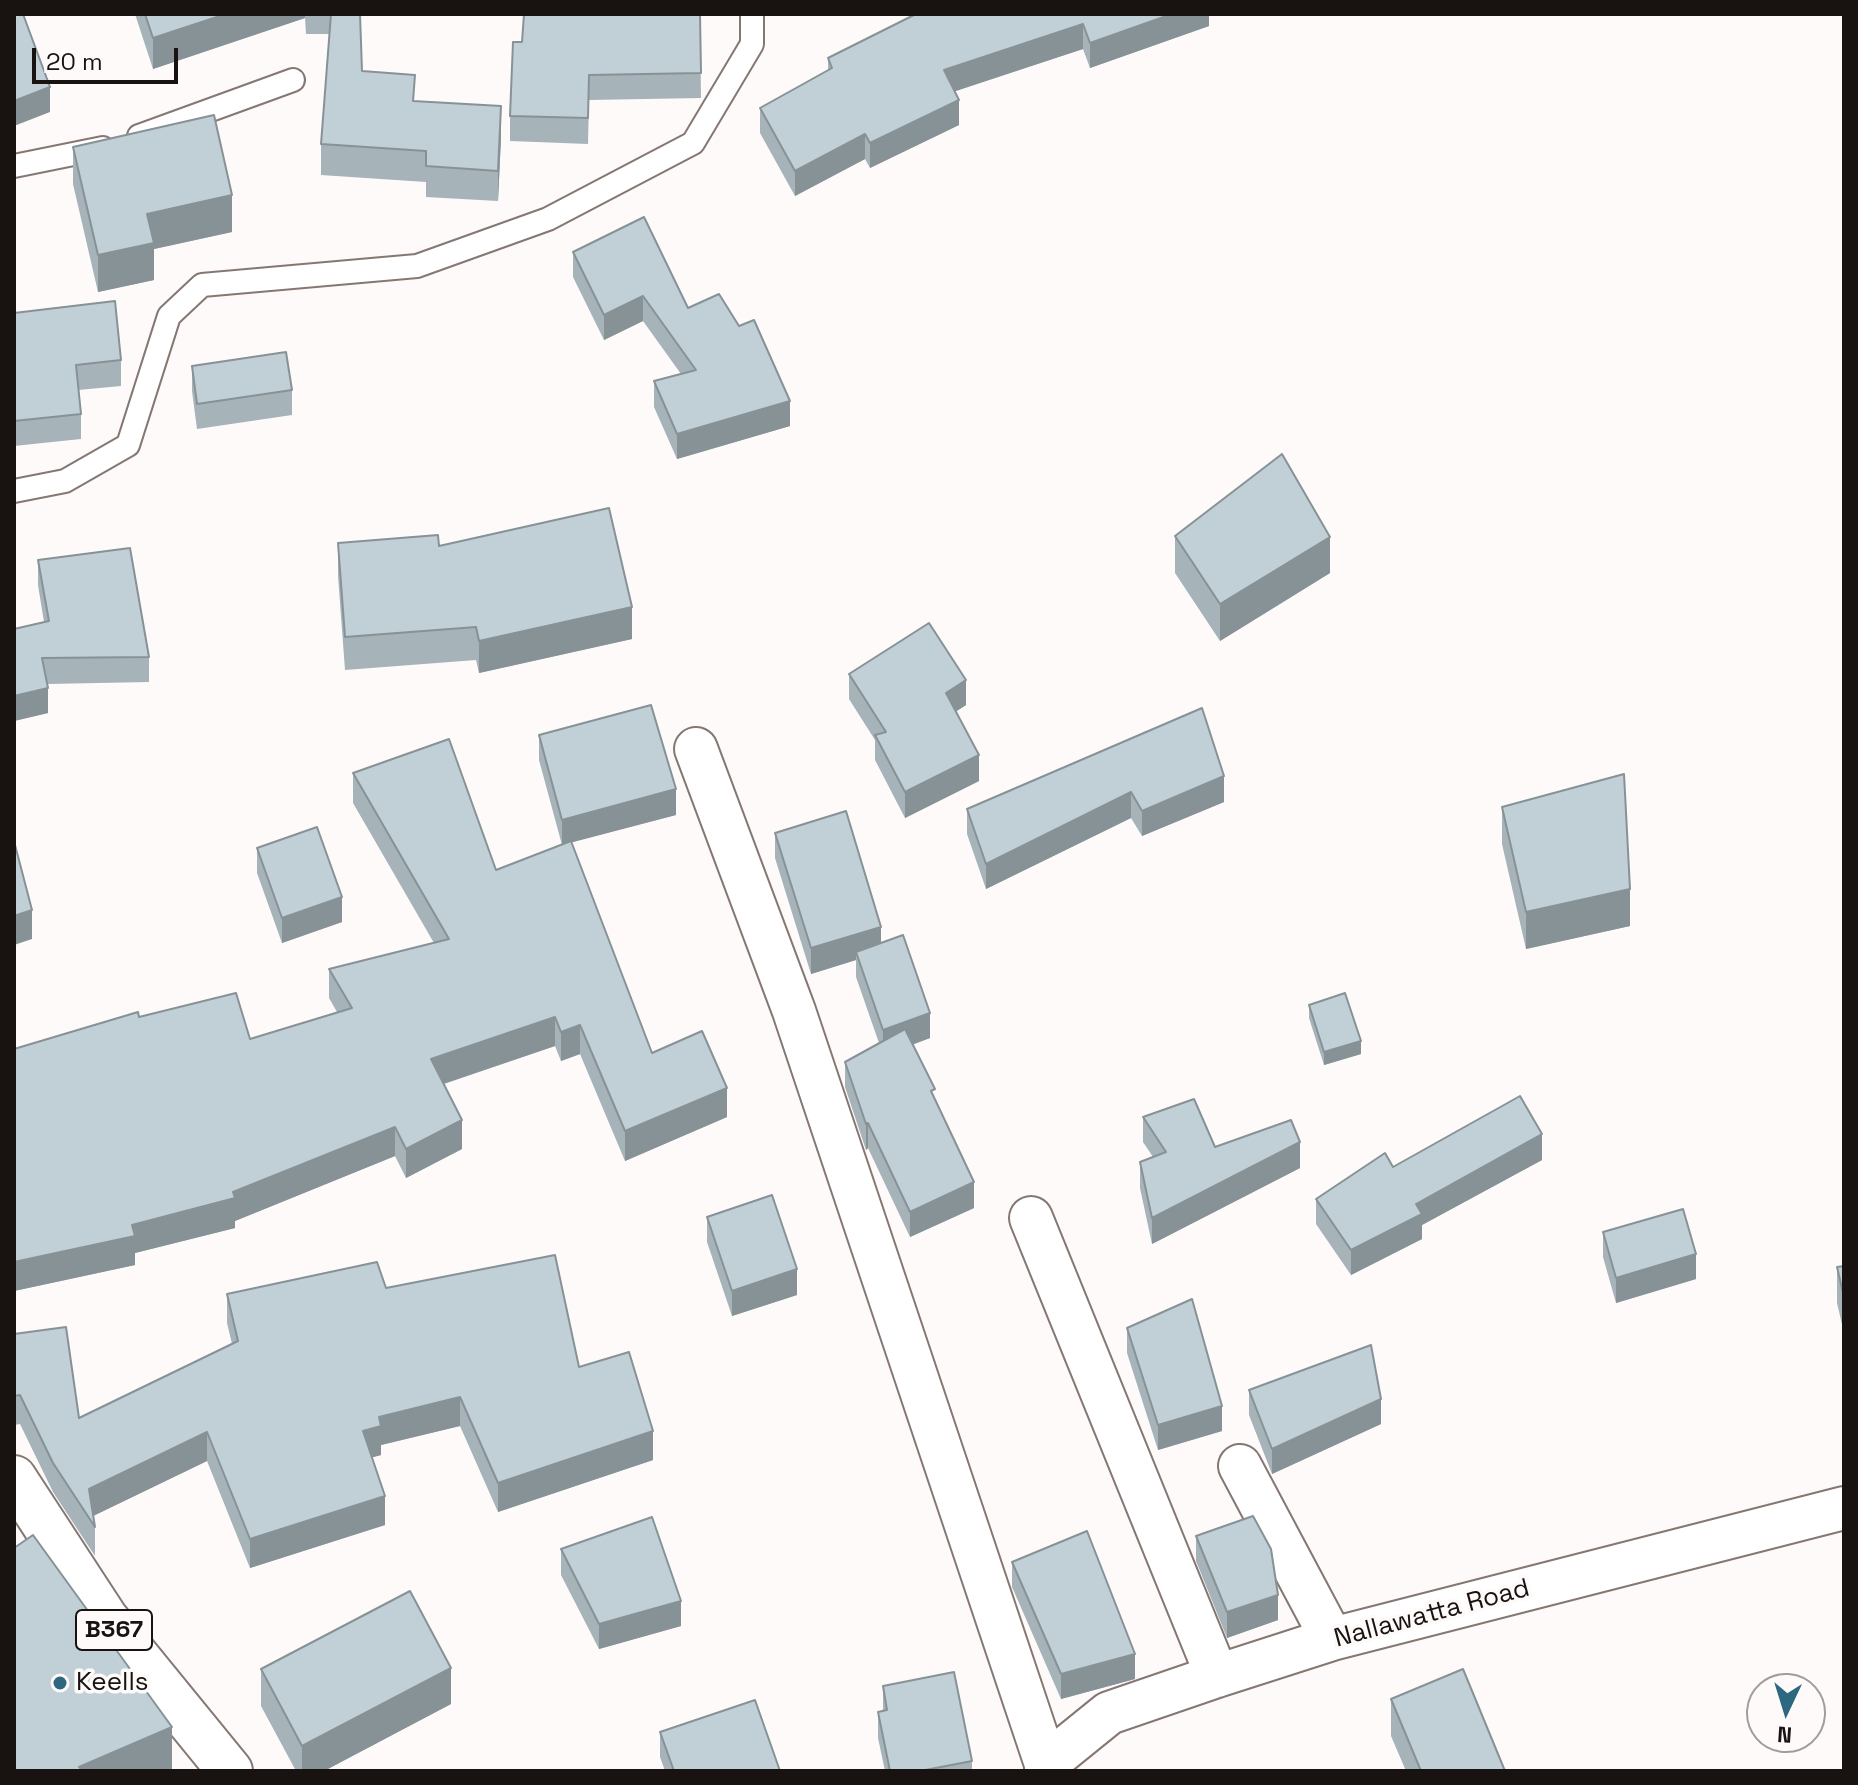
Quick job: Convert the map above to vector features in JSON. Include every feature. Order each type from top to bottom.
[{"type":"main road","name":"B367","points":[[14,1478],[106,1619],[230,1771]]},
{"type":"street","points":[[696,749],[794,1011],[1046,1767]]},
{"type":"street","points":[[1031,1218],[1217,1676]]},
{"type":"street","points":[[1240,1466],[1332,1639]]},
{"type":"street","name":"Nallawatta Road","points":[[1046,1767],[1109,1713],[1217,1676],[1332,1639],[1844,1508]]},
{"type":"lane","points":[[14,491],[65,481],[128,445],[169,316],[202,285],[417,266],[548,219],[693,143],[752,44],[752,14]]},
{"type":"lane","points":[[14,166],[107,147],[293,80]]},
{"type":"building","points":[[14,14],[23,14],[50,87],[14,101]]},
{"type":"building","points":[[145,14],[226,14],[153,38]]},
{"type":"building","points":[[331,14],[360,14],[362,71],[415,75],[413,101],[501,106],[498,171],[426,166],[426,151],[321,144]]},
{"type":"building","points":[[524,14],[700,14],[701,73],[589,75],[588,118],[510,116],[513,42],[522,42]]},
{"type":"building","points":[[916,14],[1172,14],[1090,43],[1083,24],[944,70],[959,100],[870,143],[865,134],[795,171],[760,108],[832,68],[828,58]]},
{"type":"building","points":[[214,115],[232,195],[147,214],[154,243],[98,255],[73,147]]},
{"type":"building","points":[[644,217],[688,308],[719,294],[739,326],[754,320],[790,401],[677,434],[654,381],[696,370],[643,296],[604,315],[573,252]]},
{"type":"building","points":[[115,301],[121,360],[76,365],[81,414],[14,421],[14,313]]},
{"type":"building","points":[[286,352],[292,390],[197,404],[192,366]]},
{"type":"building","points":[[1282,454],[1330,537],[1220,604],[1175,536]]},
{"type":"building","points":[[609,508],[632,607],[479,641],[476,627],[345,637],[338,543],[438,535],[439,546]]},
{"type":"building","points":[[130,548],[149,657],[42,658],[48,688],[14,696],[14,629],[49,621],[38,560]]},
{"type":"building","points":[[929,623],[966,680],[946,693],[979,755],[905,792],[875,735],[886,732],[849,674]]},
{"type":"building","points":[[651,705],[676,789],[562,820],[539,735]]},
{"type":"building","points":[[1202,708],[1224,776],[1142,811],[1131,792],[986,864],[967,809]]},
{"type":"building","points":[[449,739],[496,870],[571,841],[652,1053],[702,1031],[727,1088],[625,1131],[580,1025],[561,1032],[555,1017],[431,1059],[462,1120],[406,1149],[395,1127],[233,1192],[235,1198],[132,1225],[135,1236],[14,1262],[14,1049],[138,1012],[139,1017],[236,993],[250,1039],[352,1008],[329,969],[449,939],[353,773]]},
{"type":"building","points":[[1624,774],[1630,889],[1526,912],[1502,807]]},
{"type":"building","points":[[846,811],[881,927],[811,948],[775,833]]},
{"type":"building","points":[[317,827],[342,897],[282,918],[257,848]]},
{"type":"building","points":[[14,841],[32,910],[14,916]]},
{"type":"building","points":[[903,935],[930,1013],[883,1030],[856,952]]},
{"type":"building","points":[[1345,993],[1361,1041],[1324,1052],[1309,1005]]},
{"type":"building","points":[[905,1029],[935,1089],[931,1091],[974,1182],[910,1212],[866,1124],[845,1062]]},
{"type":"building","points":[[1520,1096],[1542,1134],[1416,1204],[1422,1214],[1351,1250],[1316,1199],[1385,1153],[1393,1167]]},
{"type":"building","points":[[1194,1099],[1215,1147],[1291,1120],[1300,1142],[1152,1218],[1140,1162],[1166,1152],[1143,1117]]},
{"type":"building","points":[[772,1195],[797,1269],[732,1291],[707,1217]]},
{"type":"building","points":[[1683,1209],[1696,1254],[1616,1278],[1603,1232]]},
{"type":"building","points":[[555,1255],[579,1367],[629,1352],[653,1431],[498,1483],[460,1397],[379,1417],[381,1426],[363,1431],[385,1496],[250,1539],[207,1432],[89,1489],[95,1527],[53,1463],[20,1395],[14,1396],[14,1334],[66,1327],[79,1418],[238,1341],[227,1294],[377,1262],[386,1288]]},
{"type":"building","points":[[1844,1266],[1844,1297],[1837,1267]]},
{"type":"building","points":[[1192,1299],[1222,1406],[1158,1425],[1127,1328]]},
{"type":"building","points":[[1371,1345],[1381,1399],[1272,1449],[1249,1390]]},
{"type":"building","points":[[1253,1516],[1271,1549],[1278,1595],[1227,1612],[1196,1536]]},
{"type":"building","points":[[652,1517],[681,1601],[599,1624],[561,1549]]},
{"type":"building","points":[[1087,1531],[1135,1654],[1061,1674],[1012,1562]]},
{"type":"building","name":"Keells","points":[[33,1535],[172,1727],[79,1767],[83,1771],[14,1771],[14,1548]]},
{"type":"building","points":[[410,1591],[451,1668],[302,1746],[261,1669]]},
{"type":"building","points":[[1463,1669],[1505,1771],[1421,1771],[1391,1699]]},
{"type":"building","points":[[954,1672],[972,1761],[920,1771],[890,1771],[878,1712],[887,1710],[883,1686]]},
{"type":"building","points":[[755,1700],[780,1771],[674,1771],[660,1732]]},
{"type":"place","name":"Keells","points":[[60,1683]]}]
